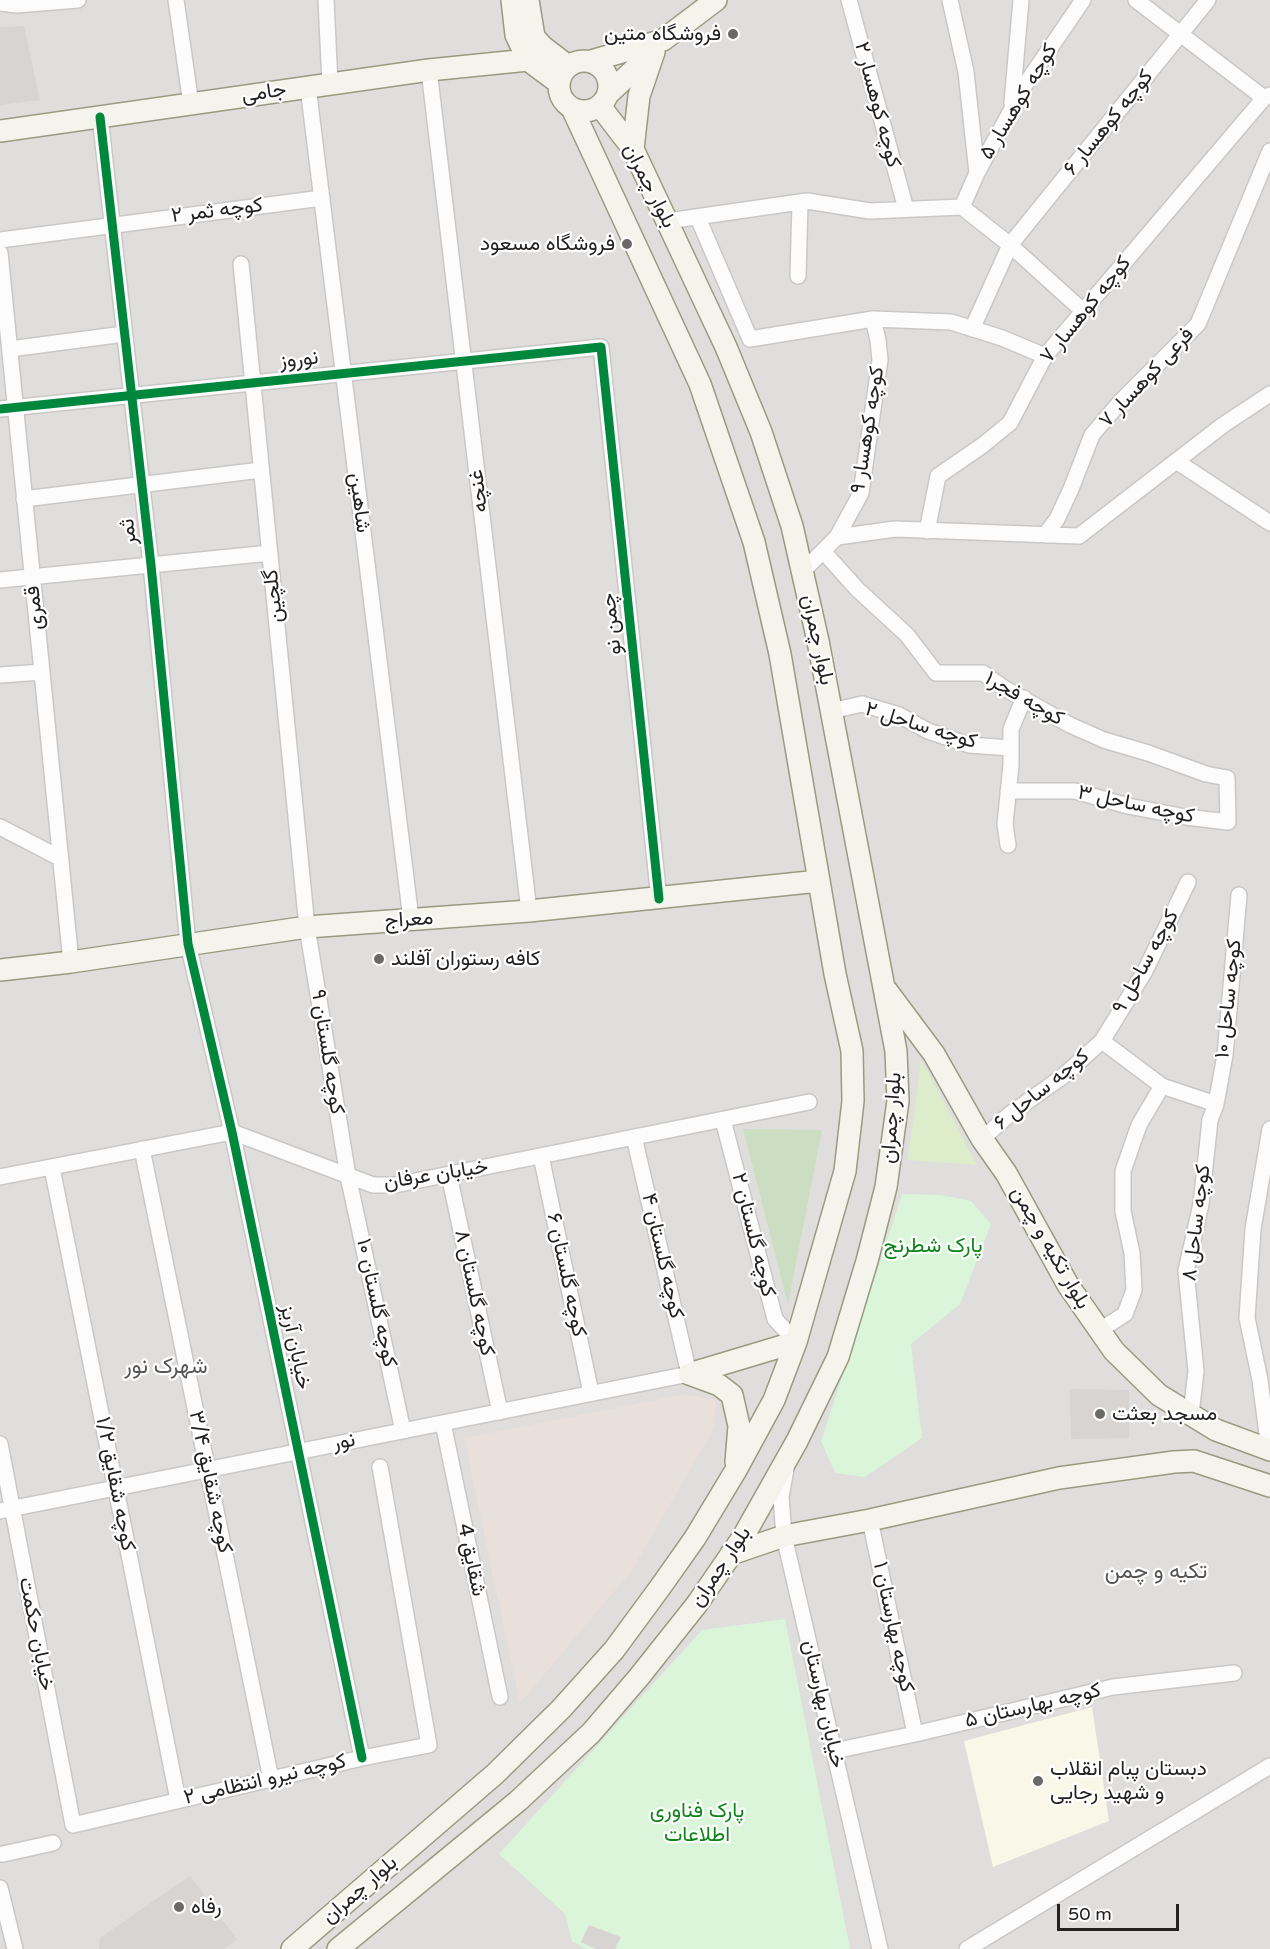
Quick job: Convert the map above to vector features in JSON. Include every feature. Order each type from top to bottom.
[{"type":"main road","points":[[512,0],[516,35],[528,60],[564,74]]},
{"type":"main road","points":[[528,0],[534,37],[564,74]]},
{"type":"main road","points":[[658,46],[591,61],[576,62],[564,74],[561,98],[572,108],[586,112],[605,100],[658,46],[712,2]]},
{"type":"main road","points":[[594,154],[605,139],[628,141],[635,122],[639,96],[658,46]]},
{"type":"main road","name":"جامی","points":[[0,131],[429,70],[528,60]]},
{"type":"main road","points":[[591,61],[604,70],[610,85],[605,100]]},
{"type":"main road","name":"بلوار چمران","points":[[346,1945],[518,1801],[591,1734],[697,1604],[744,1537],[788,1458],[838,1357],[867,1261],[886,1187],[898,1101],[896,1051],[818,641],[792,526],[761,432],[731,358],[668,221],[605,100]]},
{"type":"main road","name":"بلوار چمران","points":[[292,1949],[495,1774],[561,1709],[614,1650],[653,1598],[695,1538],[774,1400],[796,1342],[844,1171],[853,1101],[852,1051],[835,974],[780,654],[754,542],[700,384],[572,108]]},
{"type":"main road","name":"معراج","points":[[0,970],[71,962],[307,927],[529,911],[819,880]]},
{"type":"main road","name":"بلوار تکیه و چمن","points":[[885,988],[934,1054],[982,1139],[1006,1173],[1068,1285],[1114,1351],[1159,1395],[1216,1430],[1266,1448]]},
{"type":"main road","points":[[689,1374],[796,1342]]},
{"type":"main road","points":[[689,1374],[719,1385],[732,1395],[739,1426],[736,1470]]},
{"type":"main road","points":[[731,1554],[784,1536],[870,1520],[1059,1478],[1194,1461],[1210,1453],[1215,1442],[1216,1430]]},
{"type":"main road","points":[[1248,1479],[1245,1460],[1251,1451],[1266,1448]]},
{"type":"main road","points":[[1194,1461],[1270,1486]]},
{"type":"street","points":[[0,3],[16,5],[78,0]]},
{"type":"street","points":[[176,0],[190,104]]},
{"type":"street","points":[[326,0],[330,84]]},
{"type":"street","name":"کوچه کوهسار ۲","points":[[849,0],[906,209]]},
{"type":"street","points":[[950,0],[966,72],[977,173]]},
{"type":"street","points":[[1011,109],[1021,0]]},
{"type":"street","name":"کوچه کوهسار ۵","points":[[962,207],[1011,109],[1038,64],[1083,0]]},
{"type":"street","points":[[1136,0],[1267,97]]},
{"type":"street","name":"کوچه کوهسار ۶","points":[[972,329],[1010,245],[1208,0]]},
{"type":"street","name":"غنچه","points":[[429,70],[529,911]]},
{"type":"street","name":"شاهین","points":[[308,87],[411,919]]},
{"type":"street","name":"کوچه کوهسار ۷","points":[[927,531],[938,476],[1010,423],[1046,356],[1267,97]]},
{"type":"street","name":"ثمر","points":[[100,117],[151,565],[188,944]]},
{"type":"street","name":"فرعی کوهسار ۷","points":[[1045,535],[1057,519],[1092,435],[1121,401],[1198,324],[1270,151]]},
{"type":"street","name":"کوچه ثمر ۲","points":[[0,240],[322,198]]},
{"type":"street","points":[[668,221],[807,201],[870,211],[962,207],[1010,245],[1083,311]]},
{"type":"street","points":[[798,276],[800,203]]},
{"type":"street","points":[[698,218],[750,339],[873,319],[951,322],[1046,356]]},
{"type":"street","name":"قمری","points":[[0,253],[3,320],[10,349],[8,408],[24,499],[71,962]]},
{"type":"street","name":"گلچین","points":[[240,264],[307,927]]},
{"type":"street","name":"کوچه کوهسار ۹","points":[[802,572],[837,537],[861,492],[880,360],[873,319]]},
{"type":"street","points":[[10,349],[124,334]]},
{"type":"street","name":"نوروز","points":[[8,408],[601,346]]},
{"type":"street","name":"چمن نو","points":[[601,346],[659,898]]},
{"type":"street","points":[[837,537],[895,530],[1079,536],[1223,425],[1270,394]]},
{"type":"street","points":[[1176,461],[1270,523]]},
{"type":"street","points":[[24,499],[261,471]]},
{"type":"street","name":"کوچه فجر۱","points":[[823,551],[857,589],[907,635],[936,673],[983,673],[1004,688],[1070,725],[1104,740],[1206,774],[1227,778],[1228,822]]},
{"type":"street","points":[[0,580],[270,553]]},
{"type":"street","points":[[0,675],[42,672]]},
{"type":"street","points":[[1008,845],[1005,824],[1011,729],[1024,698]]},
{"type":"street","name":"کوچه ساحل ۲","points":[[831,711],[862,704],[899,715],[928,731],[969,745],[1011,748]]},
{"type":"street","name":"کوچه ساحل ۳","points":[[1008,791],[1075,791],[1128,806],[1228,822]]},
{"type":"street","points":[[0,827],[60,858]]},
{"type":"street","name":"کوچه ساحل ۹","points":[[1102,1041],[1144,970],[1188,882]]},
{"type":"street","name":"کوچه ساحل ۱۰","points":[[1216,1104],[1225,1055],[1239,895]]},
{"type":"street","name":"کوچه گلستان ۹","points":[[307,927],[348,1176]]},
{"type":"street","name":"خیابان آریز","points":[[188,944],[232,1132],[362,1758]]},
{"type":"street","points":[[1102,1041],[1162,1086],[1216,1104]]},
{"type":"street","name":"کوچه ساحل ۶","points":[[982,1139],[1010,1114],[1062,1077],[1102,1041]]},
{"type":"street","points":[[1100,1330],[1125,1314],[1134,1290],[1132,1253],[1123,1211],[1123,1171],[1139,1125],[1162,1086]]},
{"type":"street","name":"خیابان عرفان","points":[[232,1132],[373,1185],[395,1185],[809,1102]]},
{"type":"street","name":"کوچه ساحل ۸","points":[[1191,1414],[1196,1371],[1186,1271],[1201,1204],[1210,1120],[1216,1104]]},
{"type":"street","name":"کوچه گلستان ۲","points":[[723,1120],[775,1319],[796,1342]]},
{"type":"street","points":[[1266,1448],[1260,1380],[1247,1318],[1253,1229],[1270,1129]]},
{"type":"street","points":[[0,1177],[232,1132]]},
{"type":"street","name":"کوچه گلستان ۴","points":[[634,1137],[689,1374]]},
{"type":"street","name":"کوچه شقایق ۳/۴","points":[[142,1149],[271,1779]]},
{"type":"street","name":"کوچه گلستان ۶","points":[[541,1156],[591,1393]]},
{"type":"street","name":"کوچه شقایق ۱/۲","points":[[52,1168],[178,1800]]},
{"type":"street","name":"کوچه گلستان ۸","points":[[448,1175],[500,1412]]},
{"type":"street","name":"کوچه گلستان ۱۰","points":[[348,1176],[403,1431]]},
{"type":"street","name":"نور","points":[[6,1509],[689,1374]]},
{"type":"street","name":"شقایق 4","points":[[443,1423],[500,1697]]},
{"type":"street","name":"خیابان حکمت","points":[[0,1444],[6,1509],[73,1825]]},
{"type":"street","name":"خیابان بهارستان","points":[[788,1458],[781,1497],[784,1536],[879,1949]]},
{"type":"street","name":"کوچه نیرو انتظامی ۲","points":[[73,1825],[362,1758],[429,1745],[380,1467]]},
{"type":"street","name":"کوچه بهارستان ۱","points":[[870,1520],[915,1734]]},
{"type":"street","name":"کوچه بهارستان ۵","points":[[834,1751],[1113,1687],[1234,1673]]},
{"type":"street","points":[[967,1949],[1270,1766]]},
{"type":"street","points":[[1,1855],[52,1843]]},
{"type":"street","points":[[0,1888],[15,1949]]},
{"type":"shaded area","points":[[0,0],[1270,0],[1270,1949],[0,1949]]},
{"type":"shaded area","points":[[683,1395],[716,1400],[714,1428],[632,1570],[520,1703],[464,1438]]},
{"type":"shaded area","points":[[760,1557],[772,1565],[785,1618],[742,1624],[741,1617],[731,1611],[732,1603],[720,1601],[749,1559]]},
{"type":"shaded area","name":"دبستان پبام انقلاب و شهید رجایی","points":[[1092,1707],[1109,1821],[993,1867],[964,1741]]},
{"type":"green space","points":[[921,1059],[977,1165],[908,1160]]},
{"type":"green space","points":[[743,1129],[822,1130],[788,1304]]},
{"type":"green space","name":"پارک شطرنج","points":[[902,1194],[941,1195],[971,1201],[991,1224],[960,1304],[911,1344],[922,1438],[865,1477],[835,1473],[821,1441]]},
{"type":"green space","name":"پارک فناوری اطلاعات","points":[[785,1619],[850,1949],[586,1949],[572,1941],[565,1914],[499,1854],[702,1630]]},
{"type":"building","points":[[24,26],[40,100],[0,105],[0,27]]},
{"type":"building","name":"مسجد بعثت","points":[[1070,1389],[1129,1390],[1129,1438],[1071,1439]]},
{"type":"building","name":"رفاه","points":[[190,1876],[237,1940],[223,1949],[99,1949],[100,1938]]},
{"type":"building","points":[[589,1925],[621,1937],[615,1949],[596,1949],[581,1942]]},
{"type":"cycle path","points":[[100,117],[151,565],[188,944],[232,1132],[362,1758]]},
{"type":"cycle path","points":[[0,409],[601,347],[659,899]]},
{"type":"place","name":"فروشگاه متین","points":[[733,34]]},
{"type":"place","name":"فروشگاه مسعود","points":[[627,244]]},
{"type":"place","name":"کافه رستوران آفلند","points":[[379,959]]},
{"type":"place","name":"مسجد بعثت","points":[[1100,1414]]},
{"type":"place","name":"دبستان پبام انقلاب و شهید رجایی","points":[[1038,1781]]},
{"type":"place","name":"رفاه","points":[[179,1907]]},
{"type":"district","name":"شهرک نور","points":[[166,1367]]},
{"type":"district","name":"تکیه و چمن","points":[[1156,1572]]}]
